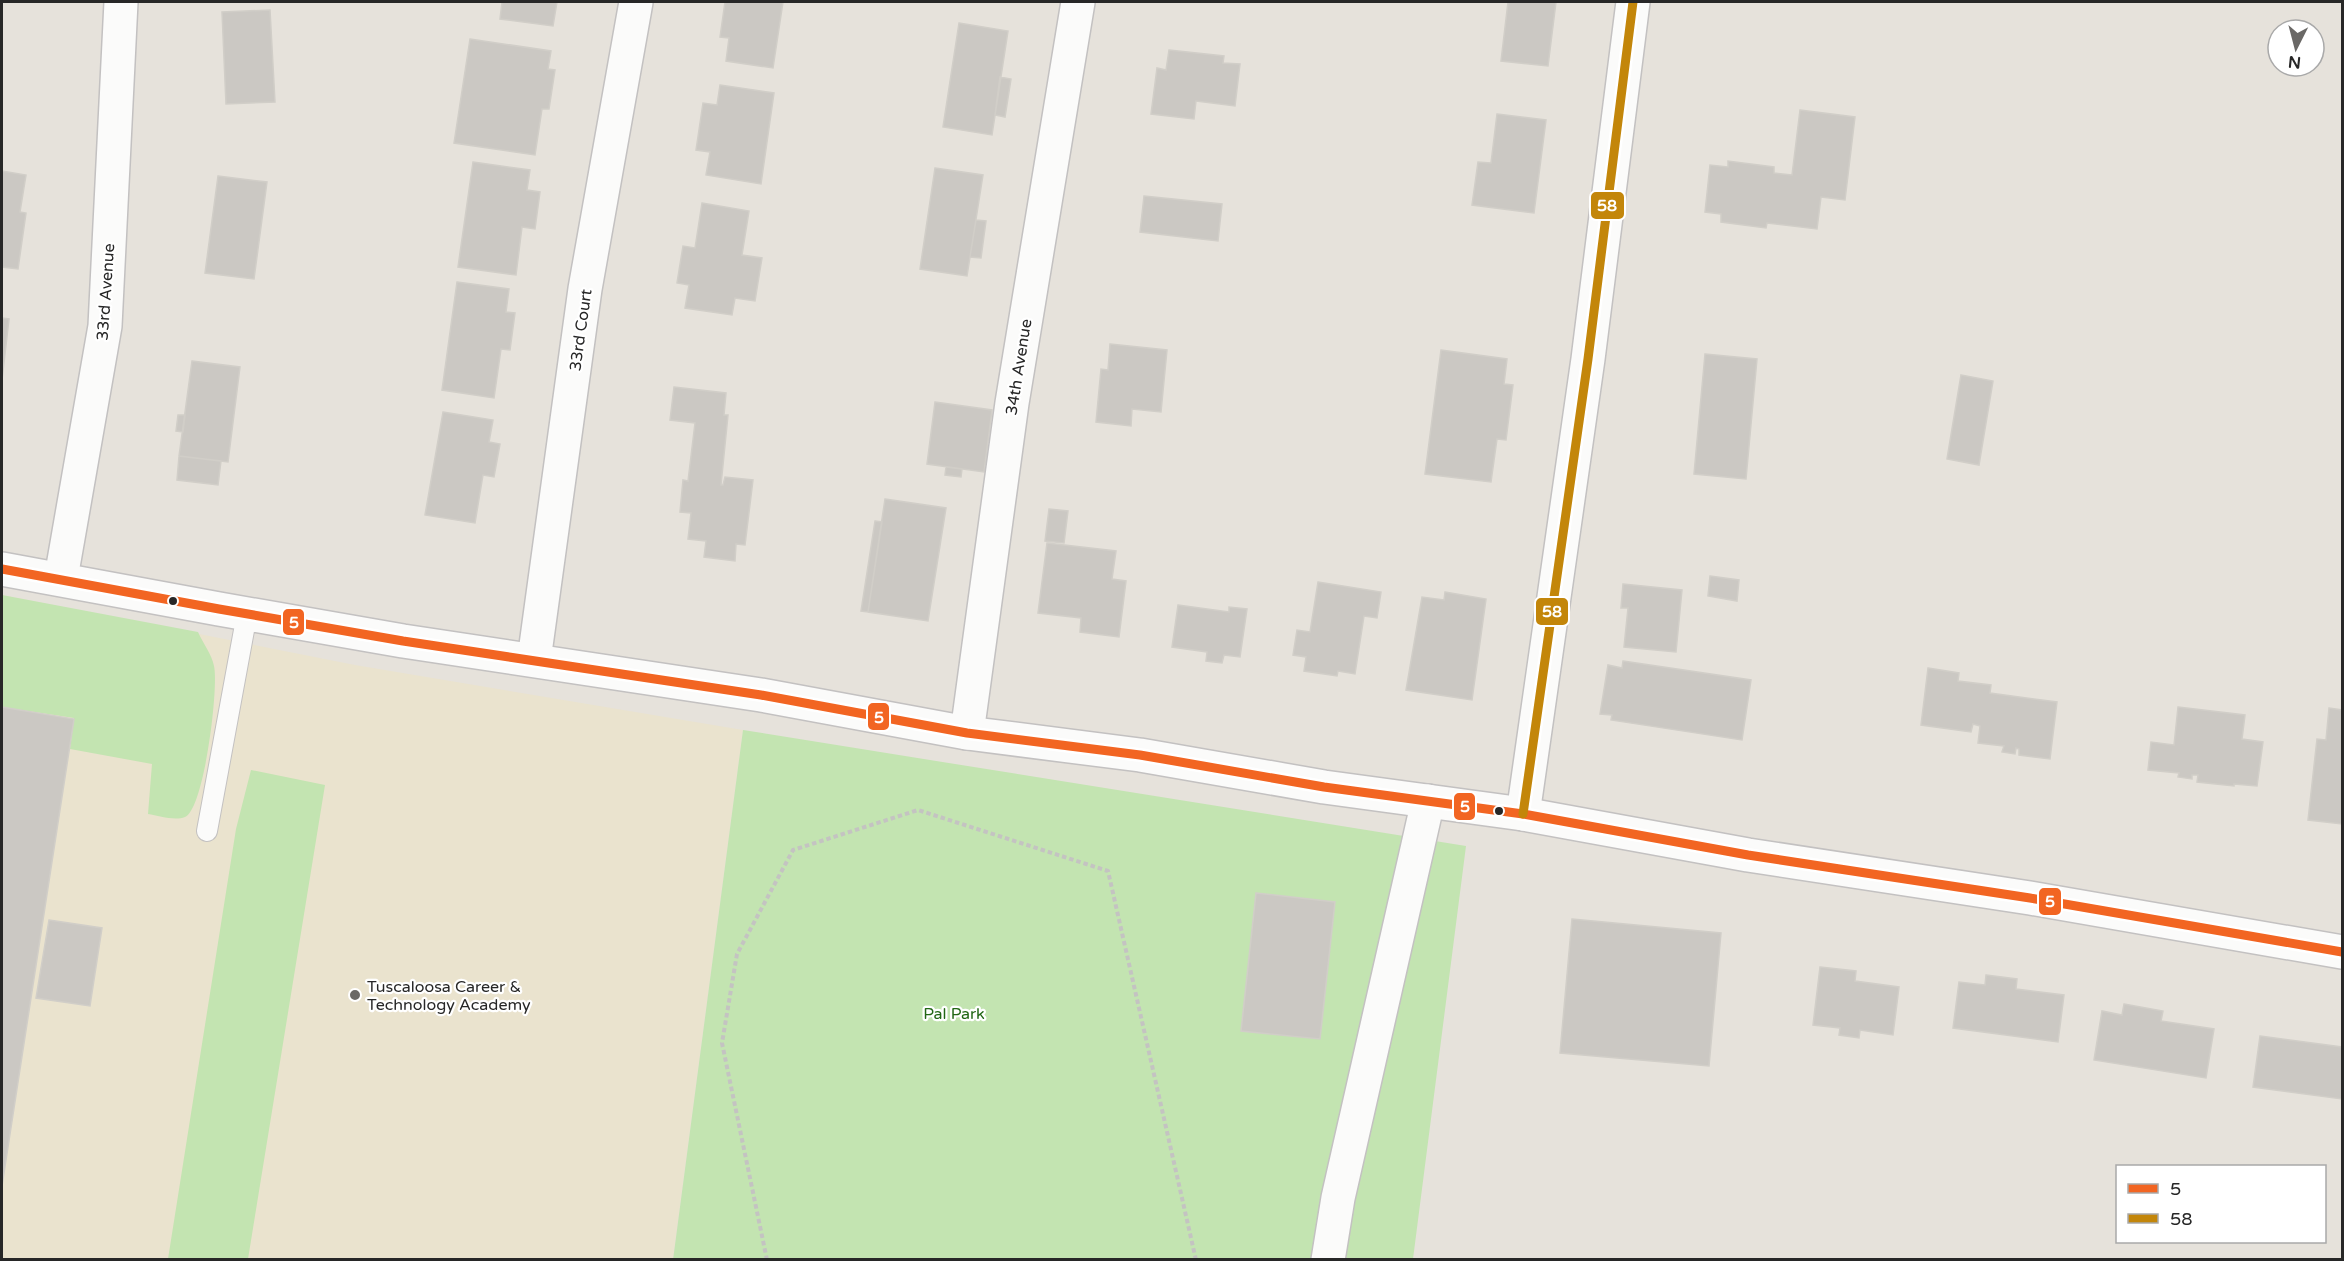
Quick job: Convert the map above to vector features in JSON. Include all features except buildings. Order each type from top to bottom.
[{"type":"street","name":"33rd Avenue","points":[[61,578],[105,326],[121,2]]},
{"type":"street","name":"33rd Court","points":[[534,660],[585,289],[636,2]]},
{"type":"street","name":"34th Avenue","points":[[967,733],[1012,403],[1077,2]]},
{"type":"street","points":[[1523,814],[1588,359],[1633,2]]},
{"type":"street","points":[[2,569],[61,578],[247,614],[762,695],[967,733],[1140,755],[1324,787],[1523,814],[1748,855],[2030,898],[2343,952]]},
{"type":"street","points":[[1328,1260],[1338,1198],[1428,801]]},
{"type":"lane","points":[[207,831],[247,614]]},
{"type":"path","points":[[767,1260],[722,1044],[737,954],[793,850],[918,810],[1108,871],[1196,1260]]},
{"type":"shaded area","name":"Tuscaloosa Career & Technology Academy","points":[[2,595],[355,665],[743,730],[673,1259],[2,1259]]},
{"type":"green space","points":[[2,595],[198,632],[214,666],[214,697],[204,772],[192,809],[185,817],[172,818],[148,814],[152,764],[70,749],[74,718],[2,707]]},
{"type":"green space","name":"Pal Park","points":[[743,730],[1466,846],[1413,1259],[673,1260]]},
{"type":"green space","points":[[251,770],[325,785],[248,1259],[168,1259],[236,829]]},
{"type":"transit line","name":"58","points":[[1523,814],[1588,359],[1633,2]]},
{"type":"transit line","name":"5","points":[[2,569],[403,641],[761,695],[967,733],[1140,755],[1324,787],[1523,814],[1748,855],[2030,898],[2342,952]]},
{"type":"place","name":"Tuscaloosa Career & Technology Academy","points":[[355,995]]}]
